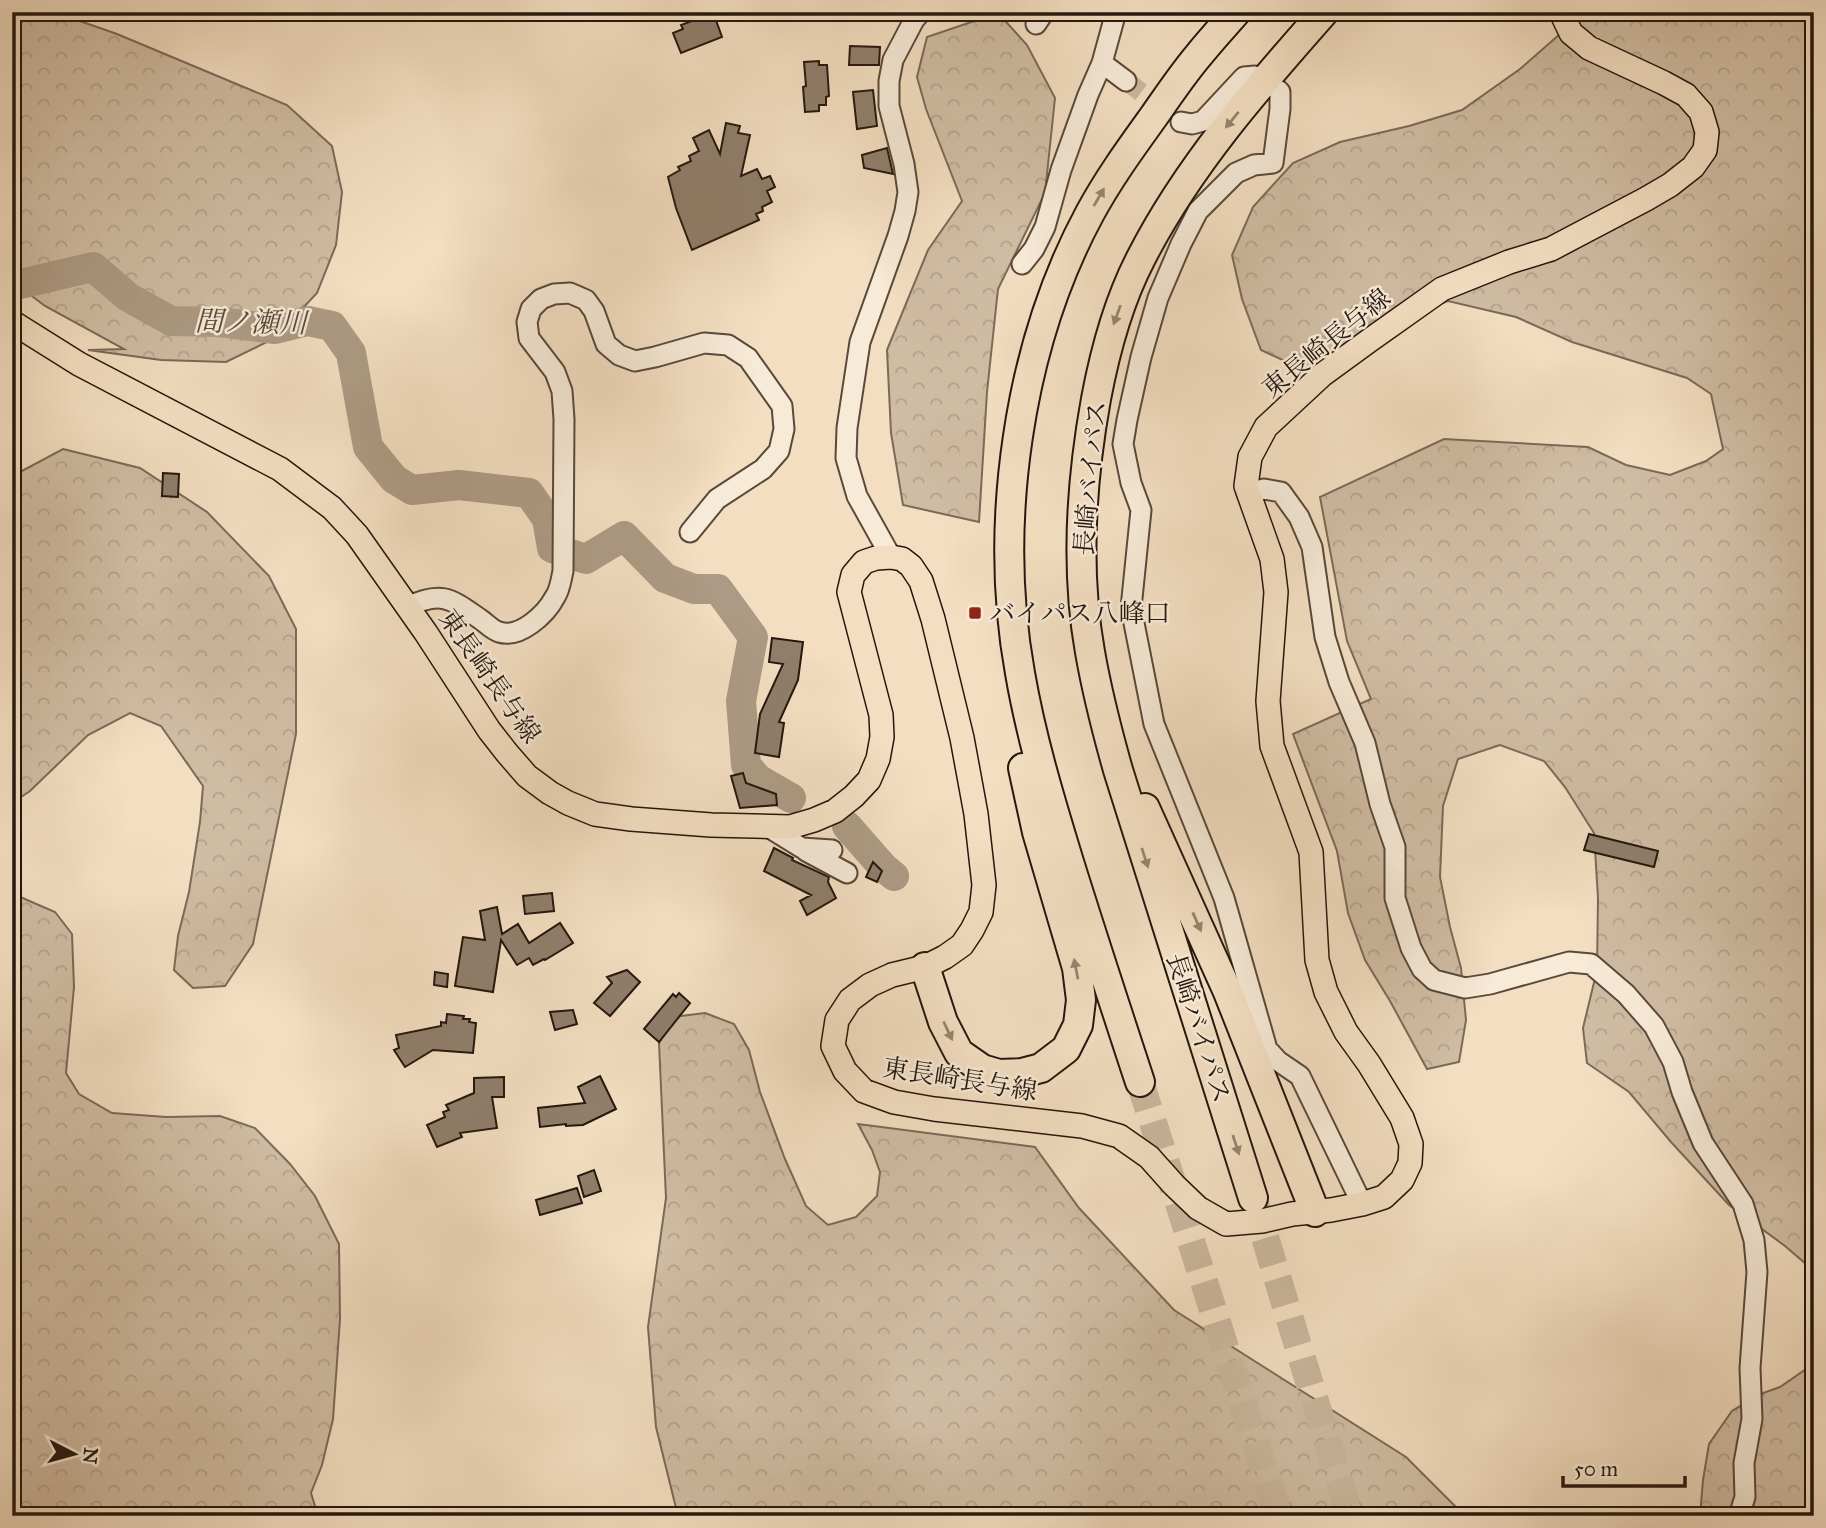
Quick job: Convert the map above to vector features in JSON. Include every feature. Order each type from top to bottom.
[{"type":"highway","points":[[925,967],[943,1022],[959,1053],[982,1069],[999,1074],[1022,1073],[1041,1068],[1066,1049],[1078,1026],[1081,1000],[1077,968],[1037,832],[1004,691],[995,622],[992,561],[995,493],[1003,422],[1025,333],[1068,258],[1089,214],[1116,167],[1198,56],[1236,12]]},
{"type":"highway","name":"長崎バイパス","points":[[1252,1198],[1106,726],[1089,650],[1081,570],[1083,496],[1103,361],[1116,318],[1139,260],[1169,207],[1220,135],[1324,12]]},
{"type":"highway","points":[[1068,258],[1030,372],[1020,427],[1012,490],[1009,553],[1012,617],[1019,671],[1034,740],[1082,904],[1140,1082]]},
{"type":"highway","points":[[1106,726],[1228,992],[1315,1212]]},
{"type":"highway","points":[[1026,780],[1082,904]]},
{"type":"main road","name":"東長崎長与線","points":[[12,321],[79,364],[280,469],[332,508],[357,536],[489,730],[527,776],[568,803],[596,814],[711,825],[790,827],[835,811],[854,796],[869,780],[878,759],[882,737],[881,715],[849,592],[853,575],[864,562],[876,558],[902,559],[911,566],[921,581],[962,737],[976,814],[984,885],[981,912],[962,945],[945,957],[925,967],[892,975],[870,985],[850,1000],[837,1020],[833,1046],[845,1071],[864,1091],[894,1102],[1082,1126],[1119,1136],[1149,1157],[1198,1208],[1226,1224],[1262,1221],[1362,1204],[1384,1197],[1402,1180],[1410,1163],[1411,1144],[1402,1118],[1346,1032],[1326,992],[1317,960],[1311,852],[1272,746],[1268,701],[1276,592],[1272,559],[1247,493],[1250,457],[1266,427],[1322,375],[1442,289],[1509,262],[1551,249],[1646,199],[1693,167],[1705,150],[1707,132],[1701,112],[1686,95],[1589,48],[1571,33],[1561,12]]},
{"type":"street","points":[[891,557],[857,496],[846,458],[847,428],[860,342],[898,236],[908,192],[904,164],[889,106],[892,60],[921,12]]},
{"type":"street","points":[[1022,264],[1034,249],[1045,227],[1061,170],[1088,94],[1102,64],[1116,12]]},
{"type":"street","points":[[1102,64],[1126,81]]},
{"type":"street","points":[[1181,122],[1192,124],[1203,121],[1244,76],[1255,76]]},
{"type":"street","points":[[1278,90],[1280,109],[1273,163],[1254,165],[1236,173],[1198,211],[1158,298],[1144,345],[1123,444],[1130,483],[1141,510],[1131,608],[1154,724],[1224,898],[1267,1049],[1278,1061],[1300,1076],[1362,1204]]},
{"type":"street","points":[[407,607],[424,598],[440,597],[454,601],[498,632],[512,632],[527,626],[544,613],[557,595],[563,571],[562,391],[555,372],[529,338],[527,322],[531,309],[541,299],[555,294],[570,293],[586,300],[594,312],[606,344],[619,355],[635,361],[704,343],[727,345],[748,358],[782,406],[784,429],[779,451],[763,469],[717,499],[690,532]]},
{"type":"street","points":[[1247,493],[1264,489],[1281,492],[1299,517],[1312,547],[1325,638],[1339,682],[1365,743],[1380,804],[1395,847],[1395,898],[1411,948],[1422,969],[1433,980],[1465,988],[1490,984],[1569,962],[1591,964],[1626,994],[1654,1026],[1673,1062],[1703,1143],[1742,1204],[1754,1240],[1757,1272],[1750,1368],[1752,1419],[1744,1463],[1745,1497],[1739,1516]]},
{"type":"street","points":[[768,827],[847,873]]},
{"type":"street","points":[[802,848],[832,850]]},
{"type":"green space","points":[[12,12],[54,12],[117,34],[287,105],[332,146],[342,192],[336,245],[317,293],[275,338],[226,362],[161,360],[88,350],[124,349],[45,306],[12,281]]},
{"type":"green space","points":[[1585,12],[1814,12],[1814,1278],[1807,1265],[1785,1246],[1729,1205],[1629,1092],[1587,1063],[1583,1028],[1597,970],[1598,898],[1594,833],[1565,787],[1544,761],[1500,745],[1458,759],[1443,806],[1440,877],[1461,968],[1466,1020],[1459,1062],[1427,1069],[1365,960],[1348,913],[1337,851],[1293,734],[1371,699],[1347,641],[1320,497],[1444,439],[1588,447],[1626,465],[1670,475],[1706,461],[1723,449],[1711,394],[1687,378],[1572,342],[1516,317],[1448,301],[1398,320],[1349,352],[1304,370],[1261,350],[1242,299],[1232,255],[1253,207],[1293,163],[1340,142],[1462,110],[1520,69]]},
{"type":"green space","points":[[998,13],[1027,45],[1055,98],[1045,193],[998,289],[987,392],[979,522],[903,505],[891,433],[887,350],[928,250],[962,201],[926,109],[917,77],[927,37]]},
{"type":"green space","points":[[63,449],[140,468],[207,512],[269,576],[296,629],[296,734],[253,944],[225,986],[193,988],[174,970],[178,936],[189,892],[203,786],[161,726],[130,713],[88,735],[30,791],[12,803],[12,514],[20,472]]},
{"type":"green space","points":[[18,896],[55,912],[72,934],[74,987],[66,1073],[79,1094],[112,1113],[166,1117],[220,1116],[255,1128],[290,1164],[315,1196],[339,1244],[340,1319],[333,1419],[322,1465],[311,1493],[318,1516],[12,1516],[12,897]]},
{"type":"green space","points":[[705,1013],[734,1024],[749,1050],[760,1092],[806,1206],[828,1225],[856,1217],[877,1196],[880,1172],[858,1124],[1035,1147],[1079,1208],[1174,1310],[1406,1457],[1465,1516],[678,1516],[656,1427],[648,1327],[666,1198],[659,1043],[673,1017]]},
{"type":"green space","points":[[1814,1356],[1814,1516],[1700,1516],[1709,1444],[1732,1411],[1758,1395],[1780,1387],[1806,1369]]},
{"type":"building","points":[[698,12],[713,12],[722,37],[681,53],[673,33],[683,29],[681,25],[700,18]]},
{"type":"building","points":[[850,46],[880,47],[879,65],[849,65]]},
{"type":"building","points":[[819,61],[819,65],[827,65],[829,96],[826,97],[826,105],[819,105],[819,111],[805,112],[804,62]]},
{"type":"building","points":[[873,90],[877,126],[857,129],[853,92]]},
{"type":"building","points":[[726,123],[740,126],[738,133],[750,135],[741,176],[757,169],[762,179],[770,176],[775,187],[767,191],[772,202],[756,214],[759,220],[692,250],[668,177],[680,170],[678,167],[691,161],[689,156],[699,151],[693,138],[709,130],[720,154]]},
{"type":"building","points":[[887,148],[893,174],[864,168],[862,155]]},
{"type":"building","points":[[163,473],[179,474],[178,497],[162,496]]},
{"type":"building","points":[[772,638],[803,642],[798,680],[779,722],[784,723],[779,757],[755,753],[760,714],[783,664],[769,662]]},
{"type":"building","points":[[743,773],[746,783],[776,794],[777,805],[740,808],[731,776]]},
{"type":"building","points":[[1589,834],[1658,851],[1654,867],[1584,850]]},
{"type":"building","points":[[774,848],[793,858],[792,860],[829,877],[828,882],[836,898],[807,915],[800,901],[811,895],[764,871]]},
{"type":"building","points":[[873,862],[882,871],[877,882],[866,877]]},
{"type":"building","points":[[552,893],[554,911],[525,914],[523,896]]},
{"type":"building","points":[[497,907],[502,934],[518,924],[529,943],[560,923],[573,943],[533,965],[529,958],[517,965],[501,940],[493,992],[455,986],[463,937],[485,940],[480,911]]},
{"type":"building","points":[[627,970],[640,982],[610,1016],[594,1003],[612,983],[607,977]]},
{"type":"building","points":[[435,972],[448,974],[447,987],[434,985]]},
{"type":"building","points":[[679,993],[690,1003],[659,1042],[644,1029],[673,994],[676,997]]},
{"type":"building","points":[[573,1010],[577,1024],[555,1030],[550,1012]]},
{"type":"building","points":[[447,1014],[464,1016],[463,1019],[476,1023],[473,1053],[433,1050],[405,1067],[394,1050],[399,1048],[396,1035],[441,1026],[441,1022],[446,1023]]},
{"type":"building","points":[[600,1076],[616,1109],[583,1125],[540,1127],[538,1108],[585,1103],[578,1087]]},
{"type":"building","points":[[504,1077],[504,1097],[492,1097],[497,1128],[460,1133],[462,1137],[437,1147],[427,1125],[445,1117],[443,1112],[449,1110],[446,1105],[474,1093],[474,1078]]},
{"type":"building","points":[[594,1170],[601,1191],[584,1197],[578,1176]]},
{"type":"building","points":[[577,1188],[582,1203],[540,1215],[536,1200]]},
{"type":"waterway","name":"間ノ瀬川","points":[[12,286],[93,267],[128,297],[171,321],[219,322],[275,329],[308,321],[332,326],[351,353],[368,447],[394,479],[412,490],[459,485],[529,493],[547,519],[552,548],[586,559],[624,536],[665,578],[694,589],[718,589],[753,637],[741,701],[746,765],[758,779],[791,798]]},
{"type":"waterway","name":"間ノ瀬川","points":[[847,826],[894,876]]},
{"type":"tunnel","points":[[1126,81],[1170,114]]},
{"type":"tunnel","points":[[1140,1082],[1279,1516]]},
{"type":"tunnel","points":[[1253,1198],[1350,1516]]},
{"type":"place","name":"バイパス八峰口","points":[[975,613]]}]
